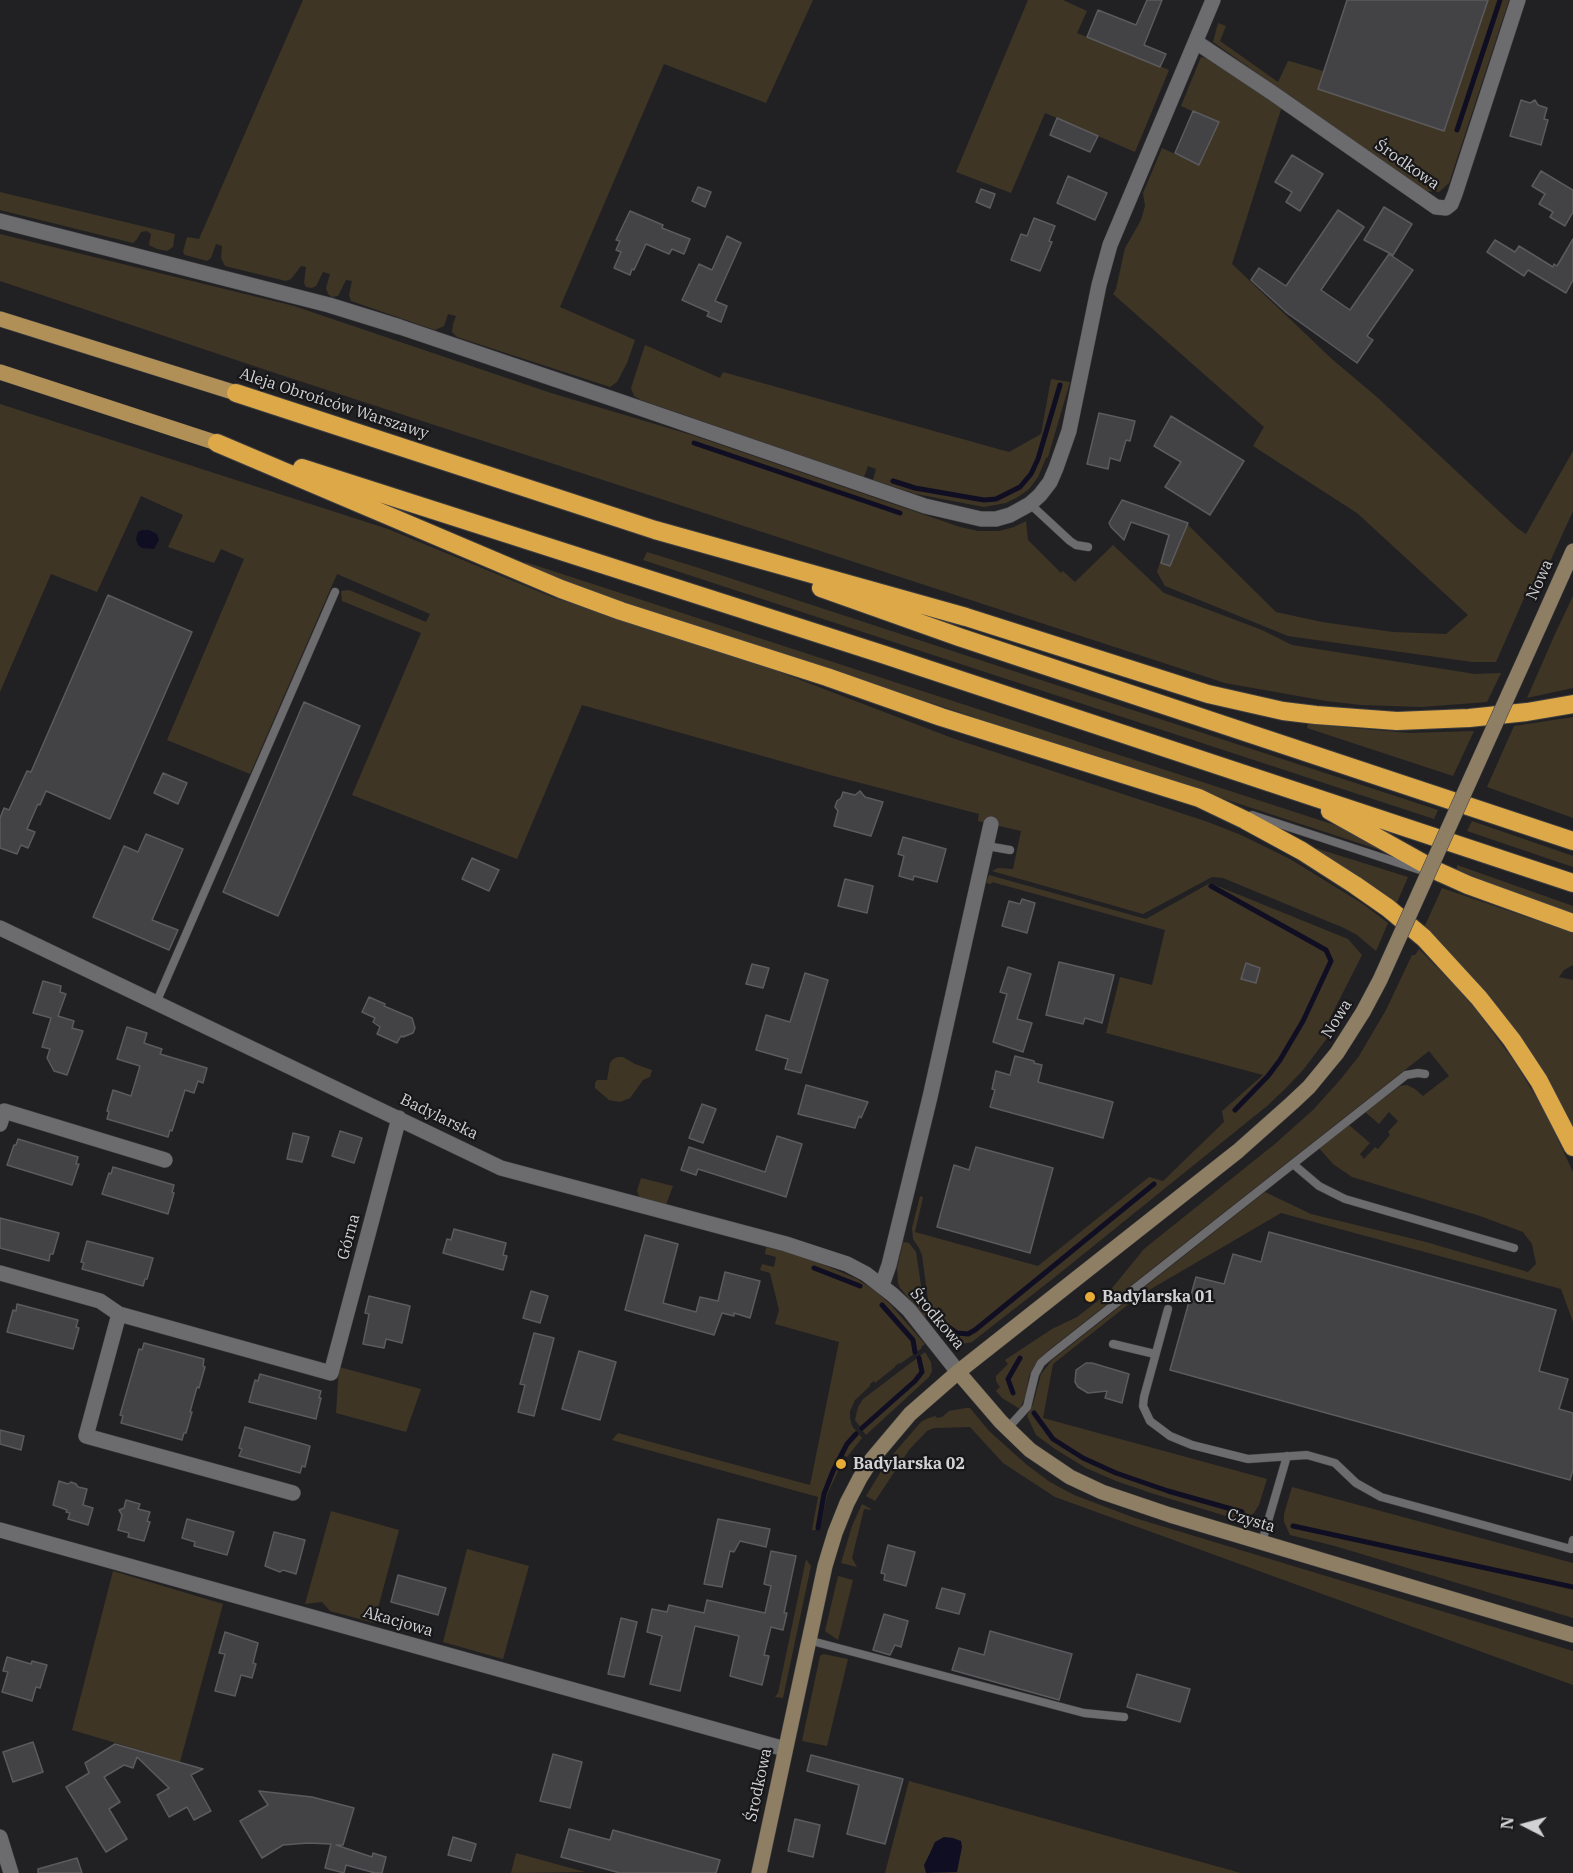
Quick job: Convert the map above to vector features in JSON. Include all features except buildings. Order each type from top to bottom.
[{"type":"highway","name":"Aleja Obrońców Warszawy","points":[[236,393],[662,532]]},
{"type":"highway","points":[[216,442],[366,487],[637,575],[1573,883]]},
{"type":"highway","points":[[216,442],[561,589],[941,717],[1199,798],[1245,820],[1302,851],[1388,908],[1424,938],[1479,998],[1512,1040],[1539,1081],[1573,1147]]},
{"type":"highway","points":[[662,532],[966,617],[1208,694],[1283,711],[1355,719],[1419,721],[1527,712],[1573,704]]},
{"type":"highway","points":[[662,532],[959,637],[1573,841]]},
{"type":"highway","points":[[1282,786],[1411,857],[1468,885],[1573,923]]},
{"type":"main road","name":"Aleja Obrońców Warszawy","points":[[0,320],[236,393]]},
{"type":"main road","points":[[0,372],[216,442]]},
{"type":"street","points":[[0,221],[251,284],[339,309],[925,506],[981,519],[996,519],[1011,515],[1040,495],[1050,482],[1060,459],[1069,431],[1094,308],[1108,253],[1213,0]]},
{"type":"street","name":"Środkowa","points":[[1196,42],[1436,207],[1446,208],[1451,204],[1455,194],[1518,0]]},
{"type":"street","name":"Nowa","points":[[958,1372],[1238,1151],[1275,1119],[1324,1070],[1346,1041],[1385,969],[1573,551]]},
{"type":"street","points":[[882,1285],[899,1225],[991,824]]},
{"type":"street","name":"Badylarska","points":[[0,928],[511,1172],[813,1252],[852,1266],[882,1285]]},
{"type":"street","points":[[0,1125],[4,1111],[165,1160]]},
{"type":"street","name":"Górna","points":[[119,1314],[331,1373],[399,1118]]},
{"type":"street","points":[[0,1273],[100,1301],[119,1314],[86,1436],[293,1493]]},
{"type":"street","name":"Środkowa","points":[[759,1873],[829,1551],[847,1503],[860,1478],[894,1431],[958,1372],[909,1310],[882,1285]]},
{"type":"street","name":"Czysta","points":[[958,1372],[1008,1430],[1030,1450],[1083,1484],[1122,1500],[1573,1635]]},
{"type":"street","name":"Akacjowa","points":[[0,1530],[785,1749]]},
{"type":"street","points":[[0,1837],[11,1873]]},
{"type":"lane","points":[[1030,504],[1070,541],[1076,545],[1088,547]]},
{"type":"lane","points":[[156,1003],[335,592]]},
{"type":"lane","points":[[1199,798],[1468,885]]},
{"type":"lane","points":[[987,846],[1010,850]]},
{"type":"lane","points":[[1008,1430],[1027,1407],[1035,1374],[1046,1359],[1406,1075],[1425,1074]]},
{"type":"lane","points":[[1293,1164],[1319,1186],[1345,1200],[1514,1248]]},
{"type":"lane","points":[[1168,1309],[1143,1406],[1150,1421],[1162,1431],[1178,1440],[1236,1457],[1259,1459],[1304,1454],[1329,1460],[1356,1483],[1381,1497],[1571,1549],[1573,1540]]},
{"type":"lane","points":[[1113,1344],[1155,1354]]},
{"type":"lane","points":[[1262,1542],[1287,1456]]},
{"type":"lane","points":[[808,1640],[1084,1713],[1124,1717]]},
{"type":"shaded area","points":[[303,0],[813,0],[766,103],[664,64],[560,307],[635,340],[617,382],[610,387],[457,337],[452,332],[456,316],[448,314],[444,326],[435,330],[351,301],[349,295],[352,281],[346,280],[338,296],[332,297],[326,288],[330,274],[323,272],[316,286],[312,288],[306,287],[304,283],[306,267],[301,266],[291,279],[286,281],[225,266],[221,258],[222,246],[216,244],[211,258],[207,261],[185,255],[183,252],[187,237],[199,239]]},
{"type":"shaded area","points":[[1028,0],[1063,0],[1087,11],[1077,33],[1169,70],[1135,152],[1045,113],[1011,193],[956,172]]},
{"type":"shaded area","points":[[1488,0],[1509,0],[1449,183],[1439,192],[1425,191],[1213,42],[1218,23],[1226,26],[1220,41],[1278,82],[1288,61],[1293,62],[1323,71],[1318,89],[1444,131]]},
{"type":"shaded area","points":[[1201,57],[1282,106],[1232,264],[1333,360],[1378,398],[1526,534],[1573,451],[1573,511],[1533,599],[1525,596],[1496,662],[1472,662],[1288,636],[1165,586],[1157,572],[1167,540],[1180,544],[1187,524],[1276,612],[1322,622],[1393,632],[1446,634],[1468,615],[1357,513],[1253,446],[1264,427],[1113,294],[1125,248],[1141,220],[1145,206],[1143,193],[1162,148],[1199,165],[1218,123],[1181,106]]},
{"type":"shaded area","points":[[0,192],[175,234],[173,247],[167,251],[149,245],[151,234],[147,231],[141,232],[133,243],[0,210]]},
{"type":"shaded area","points":[[0,234],[294,306],[551,393],[695,436],[960,527],[978,531],[999,531],[1026,521],[1028,540],[1061,573],[1063,571],[1075,582],[1113,545],[1164,593],[1262,630],[1292,645],[1475,674],[1501,673],[1487,702],[1422,707],[1361,705],[1326,701],[1225,683],[0,281]]},
{"type":"shaded area","points":[[645,345],[720,378],[723,372],[1009,452],[1041,434],[1051,379],[1070,382],[1048,457],[1038,477],[1029,489],[1018,497],[1006,503],[984,507],[916,494],[873,480],[876,469],[868,466],[864,477],[641,400],[634,396],[631,388]]},
{"type":"shaded area","points":[[0,404],[388,529],[552,597],[777,671],[952,738],[1208,822],[1290,859],[1363,904],[1388,923],[1376,951],[1357,935],[1344,928],[1223,878],[1212,877],[1143,914],[992,871],[998,868],[1013,869],[1021,831],[978,821],[979,814],[830,775],[582,705],[517,859],[352,795],[421,633],[342,601],[341,591],[349,590],[426,622],[430,614],[337,574],[250,774],[167,740],[244,559],[221,549],[214,563],[168,547],[183,515],[141,496],[97,592],[51,574],[0,692]]},
{"type":"shaded area","points":[[149,530],[157,534],[159,540],[154,549],[142,548],[138,545],[136,539],[138,532]]},
{"type":"shaded area","points":[[647,552],[1438,810],[1434,819],[643,560]]},
{"type":"shaded area","points":[[525,562],[1344,828],[1380,850],[559,581],[527,566]]},
{"type":"shaded area","points":[[1573,596],[1573,688],[1527,698],[1555,634]]},
{"type":"shaded area","points":[[1573,717],[1573,818],[1487,787],[1514,726]]},
{"type":"shaded area","points":[[1308,724],[1409,733],[1474,731],[1453,776],[1307,728]]},
{"type":"shaded area","points":[[1472,821],[1573,856],[1573,867],[1467,831]]},
{"type":"shaded area","points":[[1309,846],[1408,877],[1395,907]]},
{"type":"shaded area","points":[[1457,865],[1573,906],[1573,916],[1517,896],[1457,869]]},
{"type":"shaded area","points":[[989,875],[1146,919],[1210,883],[1348,939],[1362,955],[1329,1020],[1337,1025],[1303,1070],[1285,1089],[1055,1277],[972,1342],[961,1344],[946,1336],[931,1316],[922,1255],[913,1239],[912,1228],[920,1196],[923,1197],[915,1232],[1038,1266],[1149,1177],[1163,1181],[1224,1122],[1222,1111],[1263,1075],[1106,1033],[1120,977],[1152,985],[1165,930],[992,882],[989,884],[986,882]]},
{"type":"shaded area","points":[[1442,888],[1573,933],[1573,965],[1564,970],[1559,977],[1573,980],[1573,1130],[1423,930]]},
{"type":"shaded area","points":[[1419,949],[1476,1010],[1514,1061],[1544,1110],[1573,1172],[1573,1322],[1561,1289],[1281,1213],[1139,1296],[1053,1364],[1043,1418],[1267,1479],[1259,1505],[1254,1513],[1242,1521],[1116,1481],[1086,1468],[1036,1435],[1027,1416],[1033,1404],[1041,1374],[1052,1360],[1265,1192],[1311,1214],[1426,1242],[1528,1272],[1536,1264],[1532,1244],[1523,1232],[1480,1216],[1352,1177],[1333,1164],[1319,1148],[1349,1125],[1370,1143],[1360,1154],[1364,1159],[1375,1147],[1378,1149],[1398,1121],[1389,1112],[1379,1124],[1365,1112],[1400,1086],[1407,1085],[1423,1096],[1449,1076],[1429,1051],[1045,1353],[1029,1376],[1020,1409],[1002,1398],[996,1391],[1000,1387],[996,1376],[1008,1364],[1005,1360],[1052,1329],[1077,1317],[1108,1293],[1144,1249],[1276,1143],[1313,1110],[1359,1056],[1386,1010],[1412,955],[1415,955]]},
{"type":"shaded area","points":[[618,1057],[652,1070],[650,1077],[643,1080],[630,1098],[620,1102],[609,1100],[595,1088],[597,1080],[607,1080],[610,1063]]},
{"type":"shaded area","points":[[641,1178],[673,1186],[666,1205],[640,1199],[637,1191]]},
{"type":"shaded area","points":[[903,1242],[909,1243],[916,1252],[926,1319],[898,1283],[897,1269]]},
{"type":"shaded area","points":[[766,1247],[806,1257],[857,1279],[890,1304],[925,1344],[875,1383],[874,1381],[870,1384],[855,1400],[850,1411],[850,1418],[852,1426],[862,1438],[847,1457],[843,1455],[835,1469],[838,1471],[827,1495],[820,1530],[812,1530],[818,1497],[612,1440],[618,1433],[810,1485],[839,1342],[775,1324],[779,1310],[770,1273],[760,1270],[762,1264],[774,1267],[776,1257],[765,1254]]},
{"type":"shaded area","points":[[925,1352],[931,1362],[932,1371],[929,1377],[866,1435],[855,1420],[858,1407],[863,1399]]},
{"type":"shaded area","points":[[339,1367],[421,1389],[406,1432],[336,1413]]},
{"type":"shaded area","points":[[970,1408],[989,1431],[1027,1465],[1050,1482],[1074,1495],[1135,1518],[1573,1651],[1573,1685],[1055,1497],[1003,1463],[970,1427],[934,1428],[927,1431],[909,1450],[875,1501],[866,1496],[888,1460],[921,1422],[935,1416],[942,1417],[949,1411]]},
{"type":"shaded area","points":[[1292,1487],[1573,1563],[1573,1618],[1335,1546],[1290,1535],[1284,1522],[1284,1514]]},
{"type":"shaded area","points":[[862,1504],[871,1510],[864,1509],[852,1558],[857,1567],[841,1563],[852,1526]]},
{"type":"shaded area","points":[[331,1511],[399,1530],[374,1623],[330,1611],[322,1602],[305,1604]]},
{"type":"shaded area","points":[[467,1549],[529,1566],[503,1659],[443,1642]]},
{"type":"shaded area","points":[[806,1559],[811,1566],[783,1698],[775,1697],[778,1693]]},
{"type":"shaded area","points":[[113,1571],[223,1604],[180,1762],[72,1730]]},
{"type":"shaded area","points":[[838,1576],[853,1580],[838,1640],[825,1631]]},
{"type":"shaded area","points":[[823,1654],[848,1659],[827,1746],[802,1741],[820,1656]]},
{"type":"shaded area","points":[[909,1781],[1241,1873],[885,1873]]},
{"type":"shaded area","points":[[944,1837],[961,1841],[957,1872],[926,1873],[924,1865],[935,1842]]},
{"type":"shaded area","points":[[516,1853],[585,1872],[511,1873]]},
{"type":"waterway","points":[[1457,130],[1500,0]]},
{"type":"waterway","points":[[893,481],[915,488],[984,500],[996,499],[1020,487],[1031,474],[1038,459],[1060,385]]},
{"type":"waterway","points":[[694,443],[900,513]]},
{"type":"waterway","points":[[1211,886],[1326,950],[1331,961],[1303,1021],[1280,1060],[1235,1110]]},
{"type":"waterway","points":[[937,1319],[957,1333],[968,1334],[975,1330],[1154,1184]]},
{"type":"waterway","points":[[814,1268],[860,1286]]},
{"type":"waterway","points":[[882,1305],[913,1340],[915,1352]]},
{"type":"waterway","points":[[862,1428],[915,1381],[922,1372],[919,1358]]},
{"type":"waterway","points":[[1013,1393],[1008,1379],[1020,1358]]},
{"type":"waterway","points":[[1034,1413],[1053,1439],[1083,1458],[1116,1473],[1168,1491],[1242,1512]]},
{"type":"waterway","points":[[818,1528],[824,1494],[833,1471],[847,1444],[856,1434]]},
{"type":"waterway","points":[[1293,1526],[1573,1587]]},
{"type":"place","name":"Badylarska 01","points":[[1090,1297]]},
{"type":"place","name":"Badylarska 02","points":[[841,1464]]}]
